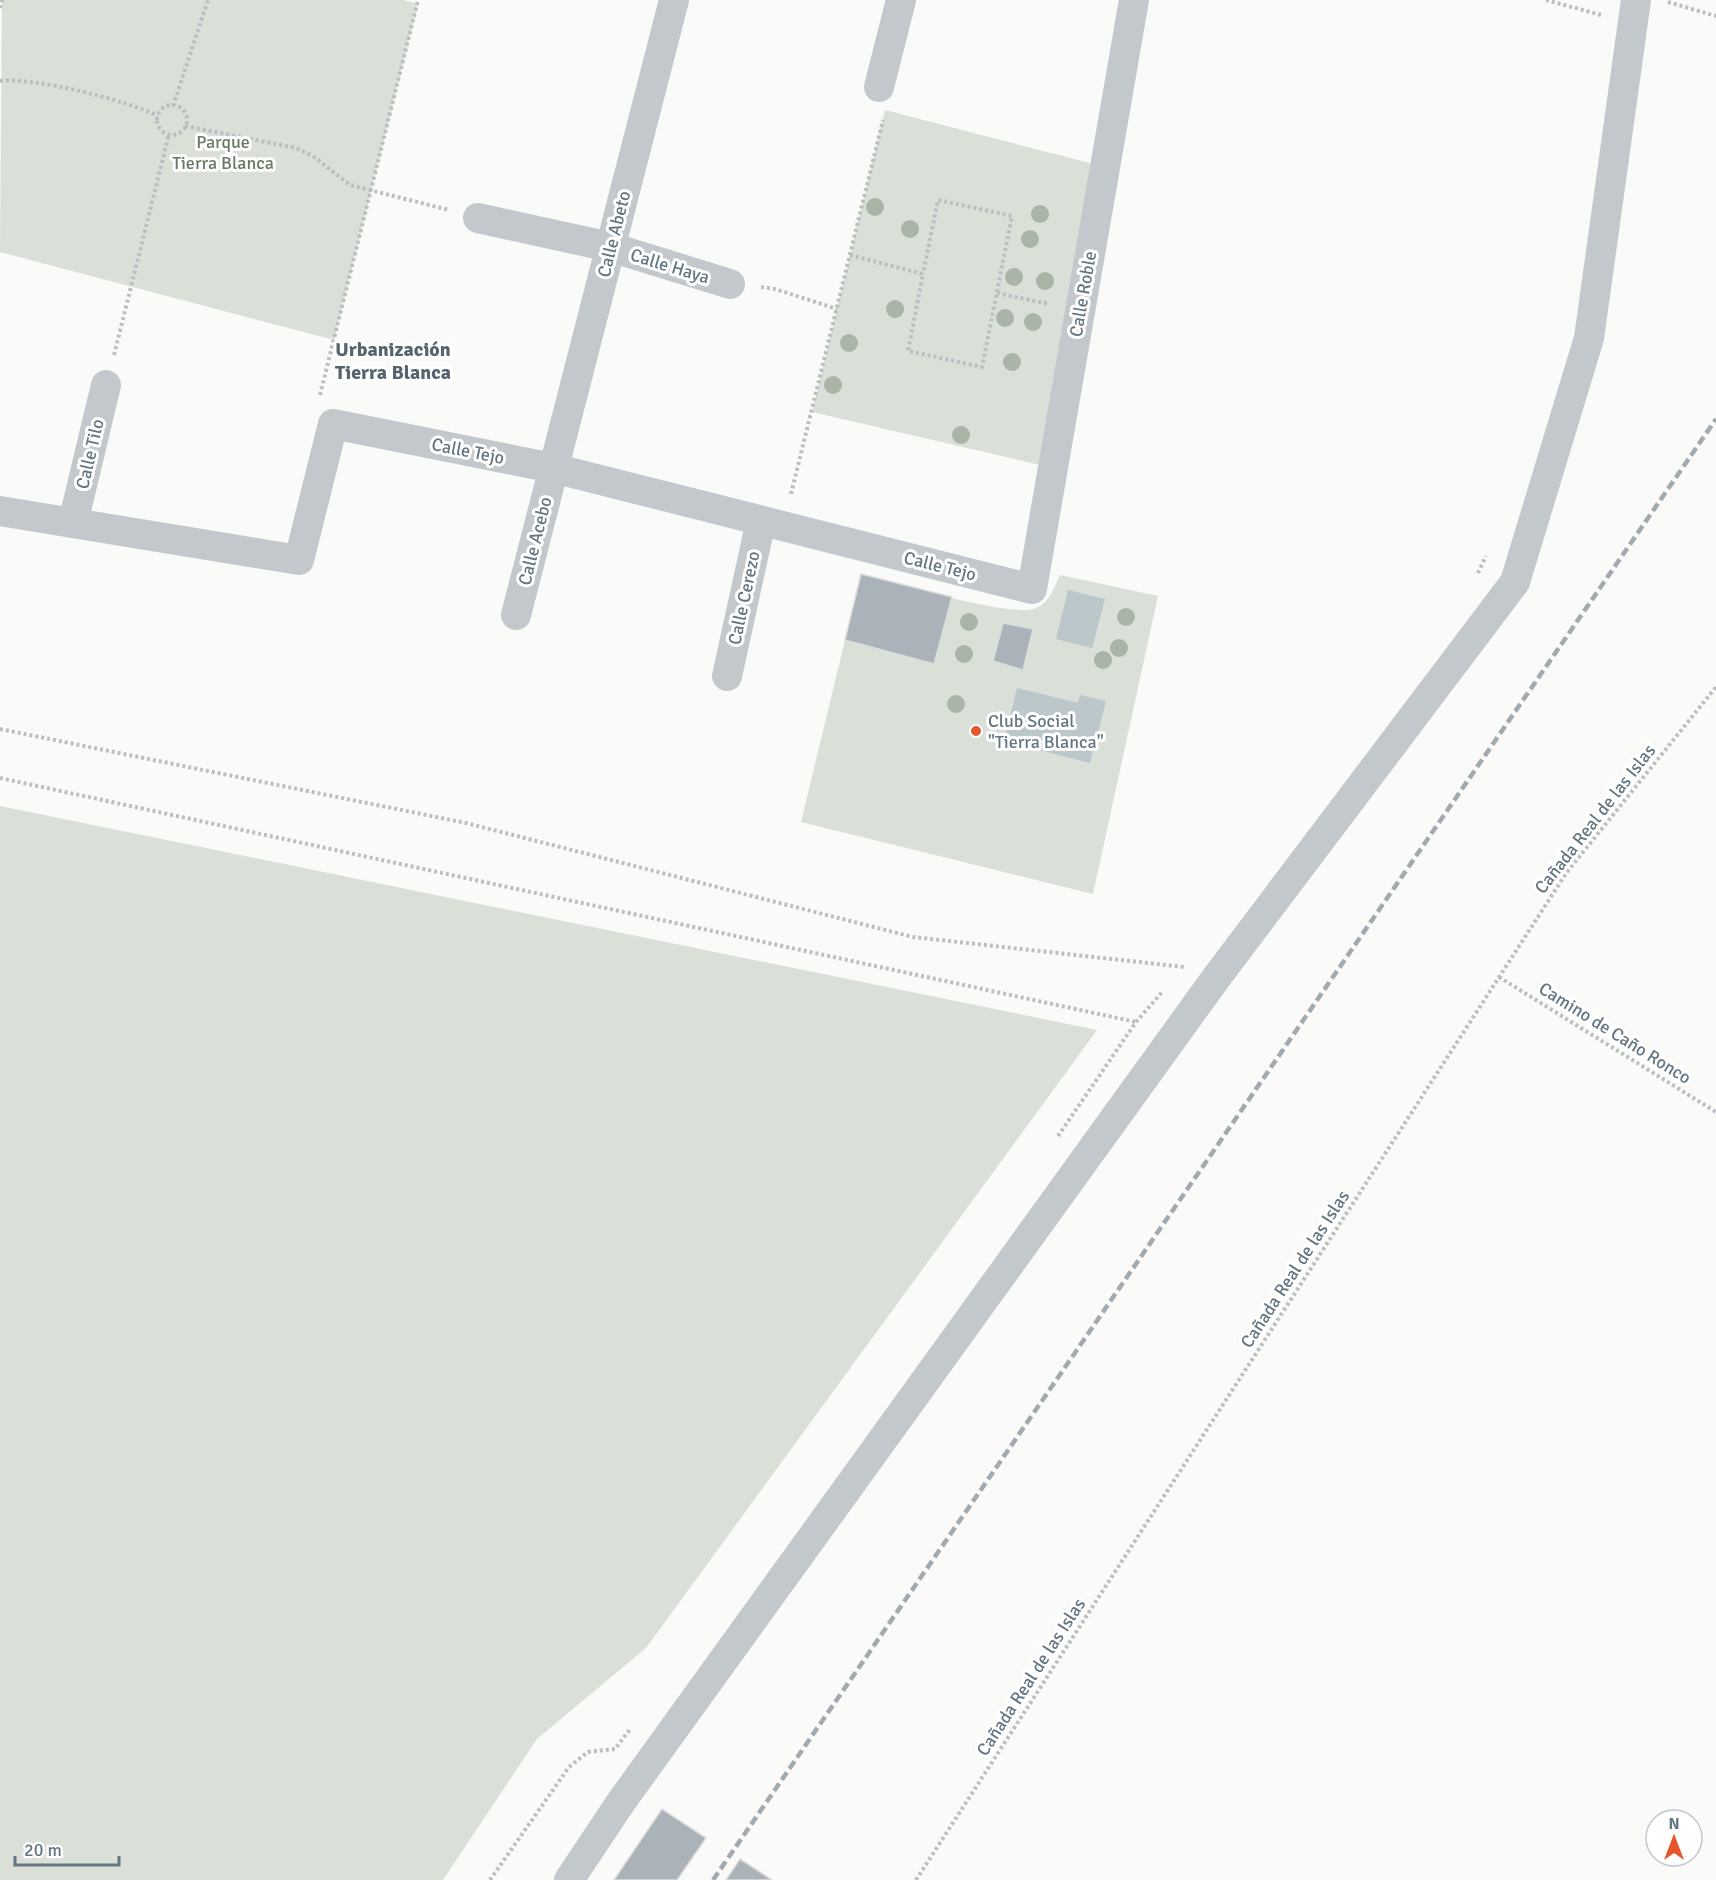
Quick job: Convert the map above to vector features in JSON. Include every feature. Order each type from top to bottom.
[{"type":"street","name":"Calle Abeto","points":[[553,468],[674,0]]},
{"type":"street","points":[[879,87],[901,0]]},
{"type":"street","name":"Calle Roble","points":[[1032,589],[1134,0]]},
{"type":"street","points":[[569,1880],[621,1802],[1216,978],[1515,582],[1589,338],[1636,0]]},
{"type":"street","name":"Calle Haya","points":[[478,218],[610,247],[730,284]]},
{"type":"street","name":"Calle Tilo","points":[[73,523],[106,385]]},
{"type":"street","points":[[0,511],[299,560],[333,424]]},
{"type":"street","name":"Calle Tejo","points":[[333,424],[553,468],[1032,589]]},
{"type":"street","name":"Calle Acebo","points":[[516,615],[553,468]]},
{"type":"street","name":"Calle Cerezo","points":[[727,676],[772,524]]},
{"type":"path","points":[[0,8],[2,0]]},
{"type":"path","points":[[173,106],[208,0]]},
{"type":"path","points":[[333,424],[318,401],[418,0]]},
{"type":"path","points":[[1546,0],[1601,14],[1600,26]]},
{"type":"path","points":[[1660,0],[1716,16]]},
{"type":"path","points":[[0,81],[15,79],[98,96],[136,105],[158,116]]},
{"type":"path","points":[[772,524],[837,309],[885,110],[879,87]]},
{"type":"path","points":[[173,106],[184,112],[185,126],[179,133],[169,134],[158,126],[158,116],[163,108],[173,106]]},
{"type":"path","points":[[185,126],[296,148],[314,157],[350,184],[478,218]]},
{"type":"path","points":[[106,385],[169,134]]},
{"type":"path","points":[[938,200],[1012,216],[982,367],[908,351],[923,274],[938,200]]},
{"type":"path","points":[[850,255],[923,274]]},
{"type":"path","points":[[730,284],[775,289],[837,309]]},
{"type":"path","points":[[997,293],[1080,311]]},
{"type":"path","points":[[1476,577],[1492,546]]},
{"type":"path","name":"Cañada Real de las Islas","points":[[916,1880],[1567,872],[1716,687]]},
{"type":"path","points":[[0,729],[466,823],[913,937],[1183,967],[1216,978]]},
{"type":"path","points":[[0,778],[1136,1022]]},
{"type":"path","points":[[1177,975],[1191,958]]},
{"type":"path","name":"Camino de Caño Ronco","points":[[1499,977],[1716,1112]]},
{"type":"path","points":[[1051,1146],[1136,1022],[1170,983]]},
{"type":"path","points":[[490,1880],[569,1767],[588,1752],[615,1749],[635,1721]]},
{"type":"green space","name":"Parque Tierra Blanca","points":[[2,0],[403,0],[418,4],[334,340],[0,252]]},
{"type":"green space","points":[[885,110],[1105,167],[1053,468],[812,412]]},
{"type":"green space","name":"Club Social \"Tierra Blanca\"","points":[[861,574],[979,604],[1024,610],[1036,608],[1045,602],[1060,575],[1158,596],[1093,894],[801,822]]},
{"type":"green space","points":[[0,806],[1097,1030],[646,1648],[537,1739],[443,1880],[0,1880]]},
{"type":"shaded area","points":[[1068,590],[1105,599],[1092,648],[1056,639]]},
{"type":"shaded area","points":[[1017,688],[1078,703],[1080,695],[1106,701],[1090,763],[1004,741]]},
{"type":"building","points":[[861,574],[952,597],[934,664],[845,640]]},
{"type":"building","points":[[1003,623],[1033,629],[1023,670],[993,661]]},
{"type":"building","points":[[662,1809],[706,1838],[677,1880],[614,1880]]},
{"type":"building","points":[[740,1859],[772,1880],[726,1880]]},
{"type":"railway","points":[[713,1880],[1716,419]]},
{"type":"place","name":"Club Social \"Tierra Blanca\"","points":[[976,731]]},
{"type":"district","name":"Urbanización Tierra Blanca","points":[[393,360]]}]
